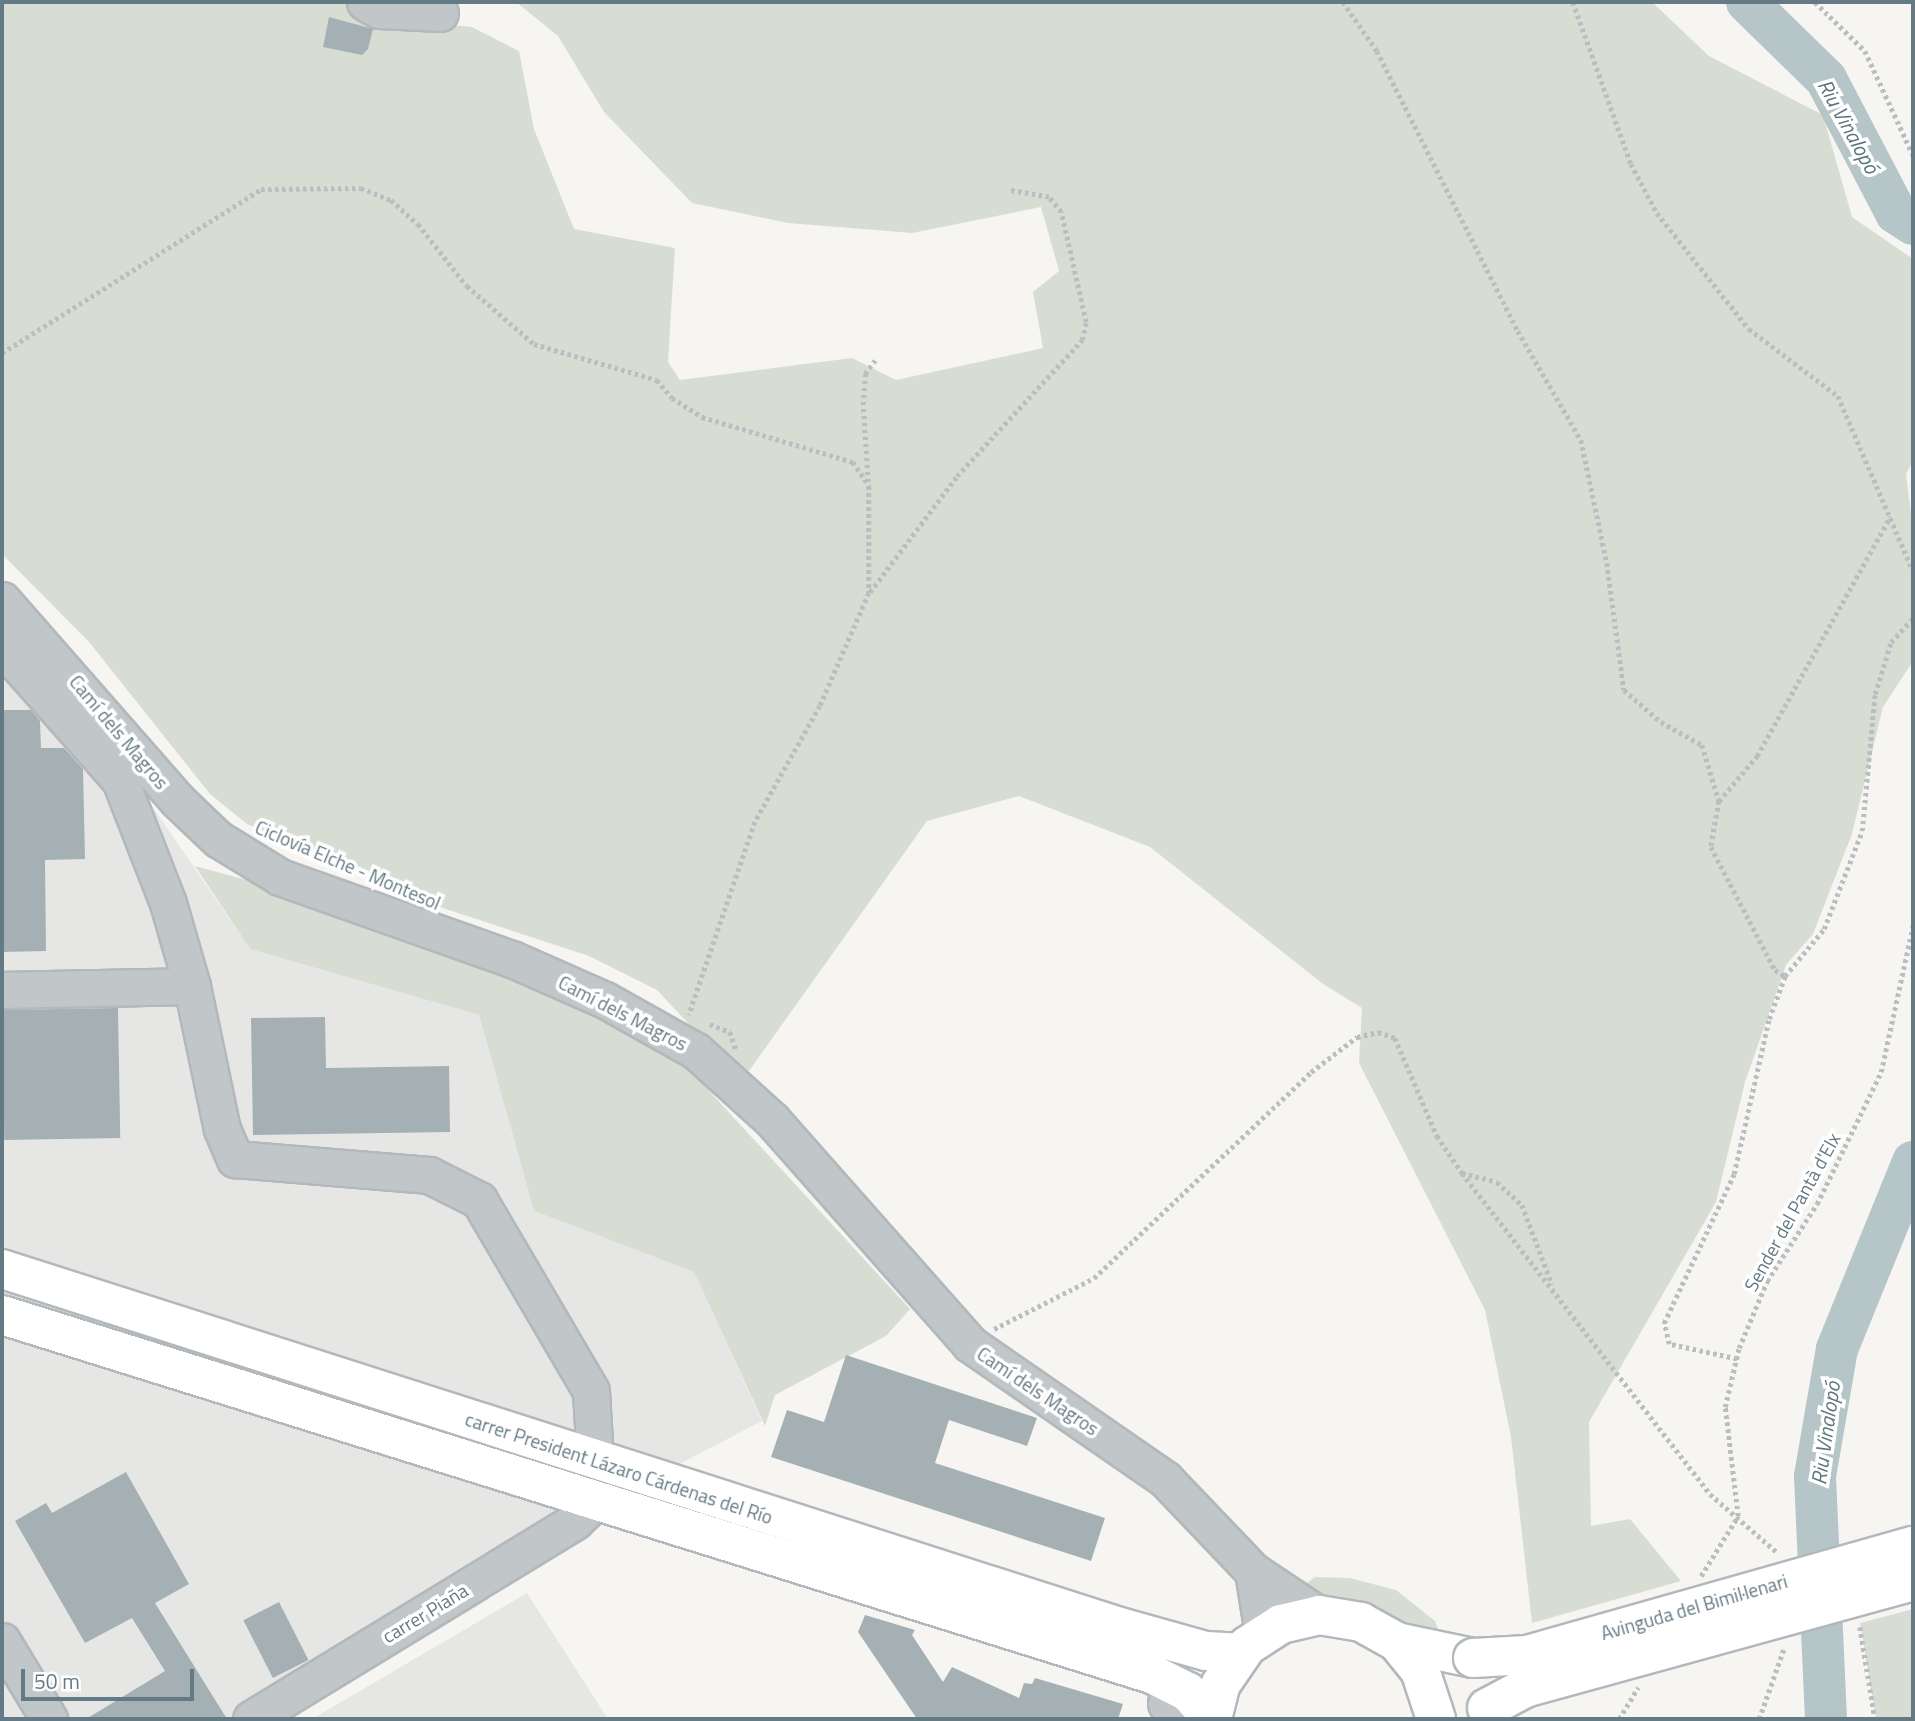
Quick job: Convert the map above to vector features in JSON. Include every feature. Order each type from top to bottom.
[{"type":"main road","name":"carrer President Lázaro Cárdenas del Río","points":[[2,1269],[1120,1627],[1206,1651],[1252,1643]]},
{"type":"main road","name":"carrer President Lázaro Cárdenas del Río","points":[[2,1315],[596,1501],[1174,1701],[1212,1719]]},
{"type":"main road","name":"Avinguda del Bimil·lenari","points":[[1397,1642],[1473,1658],[1527,1655],[1913,1546]]},
{"type":"main road","name":"Avinguda del Bimil·lenari","points":[[1481,1713],[1525,1688],[1913,1581]]},
{"type":"main road","points":[[1212,1719],[1221,1684],[1252,1643],[1319,1615],[1361,1622],[1397,1642],[1420,1670],[1436,1719]]},
{"type":"street","points":[[365,2],[379,9],[440,13]]},
{"type":"street","name":"Camí dels Magros","points":[[2,600],[177,800],[218,839],[280,877],[512,959],[682,1025],[727,1079],[772,1120],[970,1345],[1166,1479],[1253,1571],[1319,1615]]},
{"type":"street","points":[[2,647],[120,780],[168,903],[192,986],[222,1129],[234,1159],[429,1175],[479,1200],[591,1391],[595,1460]]},
{"type":"street","points":[[5,990],[192,986]]},
{"type":"street","name":"carrer Piaña","points":[[251,1719],[575,1521],[596,1501]]},
{"type":"street","points":[[1252,1643],[1253,1571]]},
{"type":"street","points":[[2,1640],[49,1719]]},
{"type":"path","points":[[1343,2],[1377,51],[1518,331],[1581,440],[1607,563],[1624,690],[1661,722],[1702,745],[1719,802],[1711,847],[1775,970],[1785,976]]},
{"type":"path","points":[[1573,2],[1630,164],[1657,213],[1749,329],[1838,396],[1913,572]]},
{"type":"path","points":[[1815,2],[1866,51],[1913,155]]},
{"type":"path","points":[[2,353],[261,189],[361,188],[391,200],[418,224],[467,286],[534,344],[657,380],[672,398],[702,417],[853,462],[869,486]]},
{"type":"path","points":[[727,1079],[736,1039],[682,1025],[755,822],[820,706],[869,593],[957,476],[1082,340],[1086,321],[1060,212],[1049,197],[1008,190]]},
{"type":"path","points":[[869,593],[869,486],[863,405],[865,374],[875,360]]},
{"type":"path","points":[[1719,802],[1756,756],[1890,517]]},
{"type":"path","points":[[1737,1359],[1669,1344],[1664,1323],[1734,1174],[1769,1018],[1785,976],[1824,929],[1862,831],[1875,694],[1891,642],[1913,618]]},
{"type":"path","name":"Sender del Pantà d'Elx","points":[[1738,1516],[1726,1407],[1737,1359],[1768,1281],[1817,1204],[1881,1072],[1913,925]]},
{"type":"path","points":[[970,1345],[1094,1278],[1311,1072],[1357,1038],[1378,1032],[1395,1038],[1437,1136],[1462,1173],[1710,1494],[1786,1561]]},
{"type":"path","points":[[1462,1173],[1497,1182],[1522,1205],[1553,1288]]},
{"type":"path","points":[[1860,1623],[1875,1719]]},
{"type":"path","points":[[1759,1719],[1786,1644]]},
{"type":"shaded area","points":[[2,2],[347,2],[375,18],[472,27],[519,51],[534,129],[574,229],[675,248],[668,362],[680,380],[852,358],[896,380],[1043,348],[1033,292],[1059,271],[1041,207],[912,233],[788,223],[692,203],[604,112],[558,36],[516,2],[1652,2],[1709,56],[1823,115],[1852,217],[1913,259],[1913,461],[1906,474],[1913,531],[1913,661],[1883,707],[1852,834],[1813,934],[1786,965],[1745,1082],[1716,1202],[1589,1422],[1591,1526],[1630,1519],[1681,1581],[1532,1623],[1511,1437],[1485,1310],[1359,1063],[1362,1008],[1323,984],[1150,847],[1019,796],[927,821],[749,1071],[712,1049],[657,990],[589,956],[400,894],[247,824],[210,794],[89,642],[2,554]]},
{"type":"shaded area","points":[[2,632],[109,743],[250,949],[479,1015],[534,1211],[694,1272],[762,1421],[537,1538],[229,1719],[2,1719]]},
{"type":"shaded area","points":[[195,866],[434,931],[677,1056],[910,1309],[886,1336],[775,1395],[765,1426],[694,1272],[534,1211],[479,1015],[250,949]]},
{"type":"shaded area","points":[[1315,1577],[1350,1578],[1396,1590],[1435,1621],[1440,1635],[1314,1596],[1303,1586]]},
{"type":"shaded area","points":[[527,1593],[608,1719],[312,1719]]},
{"type":"shaded area","points":[[1913,1609],[1913,1719],[1876,1719],[1860,1623]]},
{"type":"building","points":[[329,17],[373,29],[368,49],[362,55],[323,47]]},
{"type":"building","points":[[2,710],[31,710],[40,721],[41,748],[64,748],[83,769],[85,859],[45,860],[46,951],[2,952]]},
{"type":"building","points":[[118,1008],[120,1138],[4,1140],[2,1010]]},
{"type":"building","points":[[325,1017],[326,1068],[449,1066],[450,1132],[253,1135],[251,1018]]},
{"type":"building","points":[[846,1355],[1037,1418],[1027,1446],[949,1420],[935,1463],[1105,1518],[1091,1561],[771,1457],[787,1410],[824,1422]]},
{"type":"building","points":[[126,1472],[189,1584],[155,1603],[227,1719],[86,1719],[165,1671],[132,1618],[85,1643],[15,1521],[46,1503],[52,1513]]},
{"type":"building","points":[[279,1602],[309,1660],[273,1678],[243,1620]]},
{"type":"building","points":[[865,1615],[915,1630],[912,1635],[943,1682],[952,1667],[1019,1698],[1024,1683],[1032,1684],[1035,1678],[1123,1704],[1118,1719],[917,1719],[858,1632]]},
{"type":"waterway","name":"Riu Vinalopó","points":[[1747,2],[1826,79],[1896,213],[1913,224]]},
{"type":"waterway","name":"Riu Vinalopó","points":[[1826,1719],[1815,1476],[1837,1349],[1913,1162]]}]
